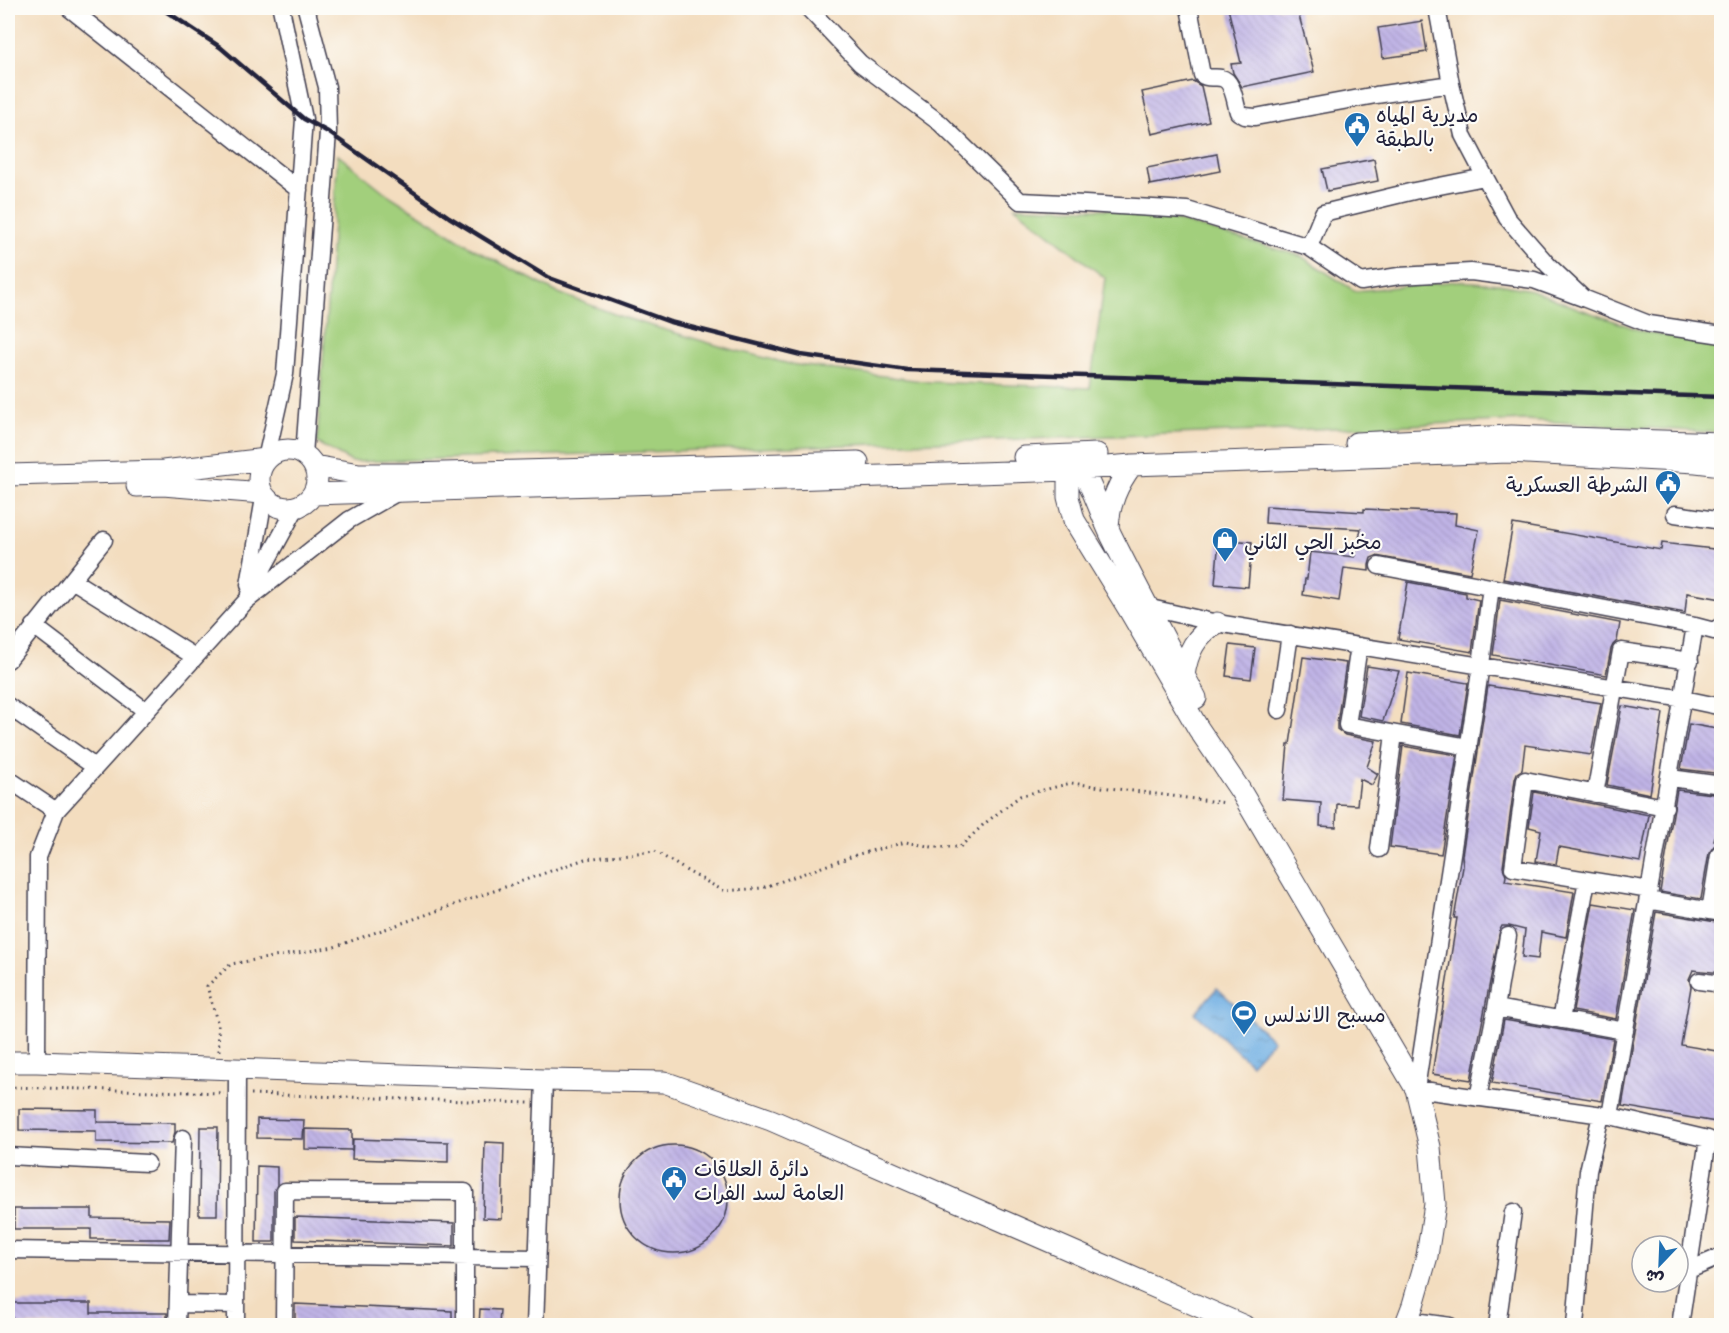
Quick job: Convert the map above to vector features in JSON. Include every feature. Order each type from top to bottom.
[{"type":"main road","points":[[313,494],[1023,472],[1075,465],[1511,436],[1722,443]]},
{"type":"main road","points":[[309,460],[317,483],[313,494],[304,504],[296,508],[279,508],[271,504],[263,495],[258,482],[258,474],[266,459],[282,450],[291,450],[309,460],[359,474],[1132,465],[1509,452],[1722,465]]},
{"type":"main road","points":[[8,475],[163,471],[266,459]]},
{"type":"main road","points":[[1074,520],[1068,497],[1075,465]]},
{"type":"main road","points":[[1075,465],[1108,529],[1137,607],[1197,728],[1244,798],[1416,1089],[1430,1147],[1435,1204],[1427,1256],[1406,1323]]},
{"type":"main road","points":[[1108,529],[1116,488],[1132,465]]},
{"type":"main road","points":[[1023,472],[1048,486],[1058,496],[1184,676],[1244,798]]},
{"type":"main road","points":[[8,488],[163,485],[263,495]]},
{"type":"main road","points":[[1184,676],[1188,654],[1193,645],[1199,636],[1217,623]]},
{"type":"main road","points":[[8,1062],[664,1082],[771,1120],[1244,1326]]},
{"type":"street","points":[[69,8],[299,190]]},
{"type":"street","points":[[266,459],[285,375],[304,119],[280,8]]},
{"type":"street","points":[[306,8],[327,87],[328,132],[309,460]]},
{"type":"street","points":[[808,8],[860,63],[940,123],[1020,201],[1187,210],[1309,247],[1360,282],[1399,276],[1471,272],[1534,280],[1648,324],[1722,335]]},
{"type":"street","points":[[1189,8],[1202,75],[1206,78],[1226,80],[1230,84],[1238,112],[1245,116],[1255,117],[1451,84]]},
{"type":"street","points":[[1437,8],[1463,135],[1507,218],[1548,265],[1583,298]]},
{"type":"street","points":[[1309,247],[1323,213],[1485,177]]},
{"type":"street","points":[[37,1062],[38,857],[56,811],[246,601],[349,520],[398,492]]},
{"type":"street","points":[[246,601],[263,495]]},
{"type":"street","points":[[246,601],[296,508]]},
{"type":"street","points":[[1675,514],[1722,520]]},
{"type":"street","points":[[8,660],[104,540]]},
{"type":"street","points":[[1378,567],[1714,631],[1722,626]]},
{"type":"street","points":[[72,580],[195,657]]},
{"type":"street","points":[[1496,588],[1490,594],[1416,1089],[1606,1116],[1715,1143],[1690,1265]]},
{"type":"street","points":[[1137,607],[1217,623],[1722,706]]},
{"type":"street","points":[[34,626],[146,711]]},
{"type":"street","points":[[1575,1326],[1588,1172],[1606,1116],[1625,1031],[1695,626]]},
{"type":"street","points":[[1279,710],[1290,634]]},
{"type":"street","points":[[1359,646],[1347,725],[1468,747]]},
{"type":"street","points":[[1595,794],[1621,651],[1690,661]]},
{"type":"street","points":[[8,706],[95,767]]},
{"type":"street","points":[[1379,849],[1394,734]]},
{"type":"street","points":[[1670,778],[1722,785]]},
{"type":"street","points":[[8,779],[56,811]]},
{"type":"street","points":[[1665,807],[1525,780],[1513,868],[1587,880],[1716,912],[1719,855],[1722,855]]},
{"type":"street","points":[[1561,1020],[1587,880]]},
{"type":"street","points":[[1478,1098],[1508,936]]},
{"type":"street","points":[[1699,981],[1722,984]]},
{"type":"street","points":[[1496,1008],[1625,1031]]},
{"type":"street","points":[[228,1068],[237,1094],[236,1326]]},
{"type":"street","points":[[535,1326],[544,1080]]},
{"type":"street","points":[[177,1326],[183,1138]]},
{"type":"street","points":[[8,1156],[147,1162]]},
{"type":"street","points":[[284,1326],[285,1191],[465,1192],[465,1326]]},
{"type":"street","points":[[1497,1326],[1513,1212]]},
{"type":"street","points":[[8,1250],[537,1258]]},
{"type":"street","points":[[1690,1270],[1722,1256]]},
{"type":"street","points":[[1680,1326],[1685,1294]]},
{"type":"street","points":[[178,1304],[236,1305]]},
{"type":"street","points":[[1406,1323],[1450,1326]]},
{"type":"path","points":[[228,1068],[207,986],[231,964],[334,947],[585,859],[655,851],[687,872],[724,891],[762,888],[858,854],[906,842],[932,847],[960,847],[984,824],[1020,796],[1071,783],[1244,798]]},
{"type":"path","points":[[8,1087],[543,1103]]},
{"type":"green space","points":[[338,155],[387,194],[474,249],[556,292],[622,317],[726,348],[790,364],[930,382],[1090,388],[1105,278],[1015,207],[1140,210],[1301,256],[1355,291],[1458,281],[1499,284],[1532,290],[1645,332],[1721,345],[1721,433],[1526,420],[352,462],[317,443]]},
{"type":"water","points":[[1217,988],[1273,1040],[1251,1064],[1195,1013]]},
{"type":"building","points":[[1228,8],[1297,8],[1314,72],[1242,87],[1233,73],[1231,64],[1241,63]]},
{"type":"building","points":[[1422,21],[1427,52],[1383,58],[1378,28]]},
{"type":"building","points":[[1193,81],[1201,86],[1209,121],[1152,134],[1142,92]]},
{"type":"building","points":[[1217,154],[1220,171],[1150,185],[1147,168]]},
{"type":"building","points":[[1374,159],[1378,181],[1327,191],[1322,169]]},
{"type":"building","points":[[1266,506],[1364,512],[1364,509],[1456,513],[1455,525],[1479,530],[1470,573],[1376,556],[1371,558],[1369,571],[1344,568],[1339,601],[1303,595],[1310,552],[1355,557],[1361,529],[1265,523]]},
{"type":"building","points":[[1513,524],[1661,550],[1662,543],[1722,550],[1722,599],[1687,593],[1685,613],[1503,579]]},
{"type":"building","points":[[1219,539],[1252,542],[1248,587],[1215,584]]},
{"type":"building","points":[[1408,582],[1466,593],[1466,597],[1479,600],[1472,652],[1398,639]]},
{"type":"building","points":[[1500,600],[1620,623],[1617,641],[1611,649],[1606,675],[1493,655]]},
{"type":"building","points":[[1230,645],[1255,648],[1251,679],[1226,676]]},
{"type":"building","points":[[1303,657],[1346,663],[1337,729],[1345,735],[1376,741],[1367,767],[1378,774],[1372,785],[1360,779],[1357,805],[1337,804],[1336,827],[1320,826],[1321,803],[1283,800],[1288,744],[1290,744]]},
{"type":"building","points":[[1367,666],[1399,671],[1383,721],[1359,716]]},
{"type":"building","points":[[1408,673],[1468,683],[1460,735],[1401,724]]},
{"type":"building","points":[[1488,686],[1601,703],[1591,755],[1525,745],[1522,770],[1517,773],[1515,779],[1503,867],[1505,881],[1574,892],[1566,937],[1541,932],[1538,959],[1522,957],[1525,930],[1502,926],[1471,1080],[1432,1074],[1457,918],[1454,918],[1463,867],[1462,856]]},
{"type":"building","points":[[1622,706],[1663,713],[1650,794],[1607,785]]},
{"type":"building","points":[[1689,724],[1722,730],[1722,774],[1681,769]]},
{"type":"building","points":[[1403,746],[1457,755],[1441,854],[1390,847]]},
{"type":"building","points":[[1677,790],[1722,795],[1714,841],[1722,841],[1722,844],[1714,846],[1709,853],[1701,899],[1660,892]]},
{"type":"building","points":[[1534,792],[1649,815],[1640,862],[1559,847],[1556,864],[1536,861],[1541,830],[1529,827]]},
{"type":"building","points":[[1593,903],[1635,910],[1616,1019],[1573,1011]]},
{"type":"building","points":[[1656,912],[1722,923],[1722,973],[1693,970],[1689,979],[1691,987],[1681,1045],[1722,1052],[1722,1123],[1622,1106]]},
{"type":"building","points":[[1504,1020],[1613,1039],[1602,1101],[1492,1083]]},
{"type":"building","points":[[19,1109],[97,1110],[97,1122],[175,1123],[175,1132],[172,1143],[96,1142],[96,1131],[19,1130]]},
{"type":"building","points":[[257,1119],[304,1120],[303,1139],[257,1138]]},
{"type":"building","points":[[200,1127],[218,1127],[217,1215],[199,1215]]},
{"type":"building","points":[[305,1129],[352,1130],[352,1150],[305,1149]]},
{"type":"building","points":[[353,1139],[448,1142],[448,1162],[352,1159]]},
{"type":"building","points":[[485,1142],[504,1143],[502,1219],[483,1218]]},
{"type":"building","name":"دائرة العلاقات العامة لسد الفرات","points":[[674,1145],[695,1149],[712,1161],[724,1178],[728,1199],[724,1220],[712,1237],[695,1249],[674,1253],[653,1249],[636,1237],[624,1220],[620,1199],[624,1178],[636,1161],[653,1149]]},
{"type":"building","points":[[257,1166],[277,1167],[277,1185],[274,1191],[274,1242],[256,1242]]},
{"type":"building","points":[[14,1209],[92,1209],[92,1218],[170,1219],[169,1239],[91,1239],[91,1229],[14,1229]]},
{"type":"building","points":[[295,1217],[454,1223],[454,1246],[295,1240]]},
{"type":"building","points":[[12,1303],[91,1303],[91,1313],[167,1313],[167,1326],[12,1325]]},
{"type":"building","points":[[295,1304],[452,1311],[452,1326],[295,1326]]},
{"type":"building","points":[[480,1309],[500,1310],[499,1326],[479,1326]]},
{"type":"railway","points":[[161,8],[220,47],[304,119],[328,132],[449,217],[547,277],[670,322],[801,355],[907,370],[1722,397]]},
{"type":"place","name":"مديرية المياه بالطبقة","points":[[1357,148]]},
{"type":"place","name":"الشرطة العسكرية","points":[[1668,506]]},
{"type":"place","name":"مخبز الحي الثاني","points":[[1225,563]]},
{"type":"place","name":"مسبح الاندلس","points":[[1244,1036]]},
{"type":"place","name":"دائرة العلاقات العامة لسد الفرات","points":[[674,1202]]}]
